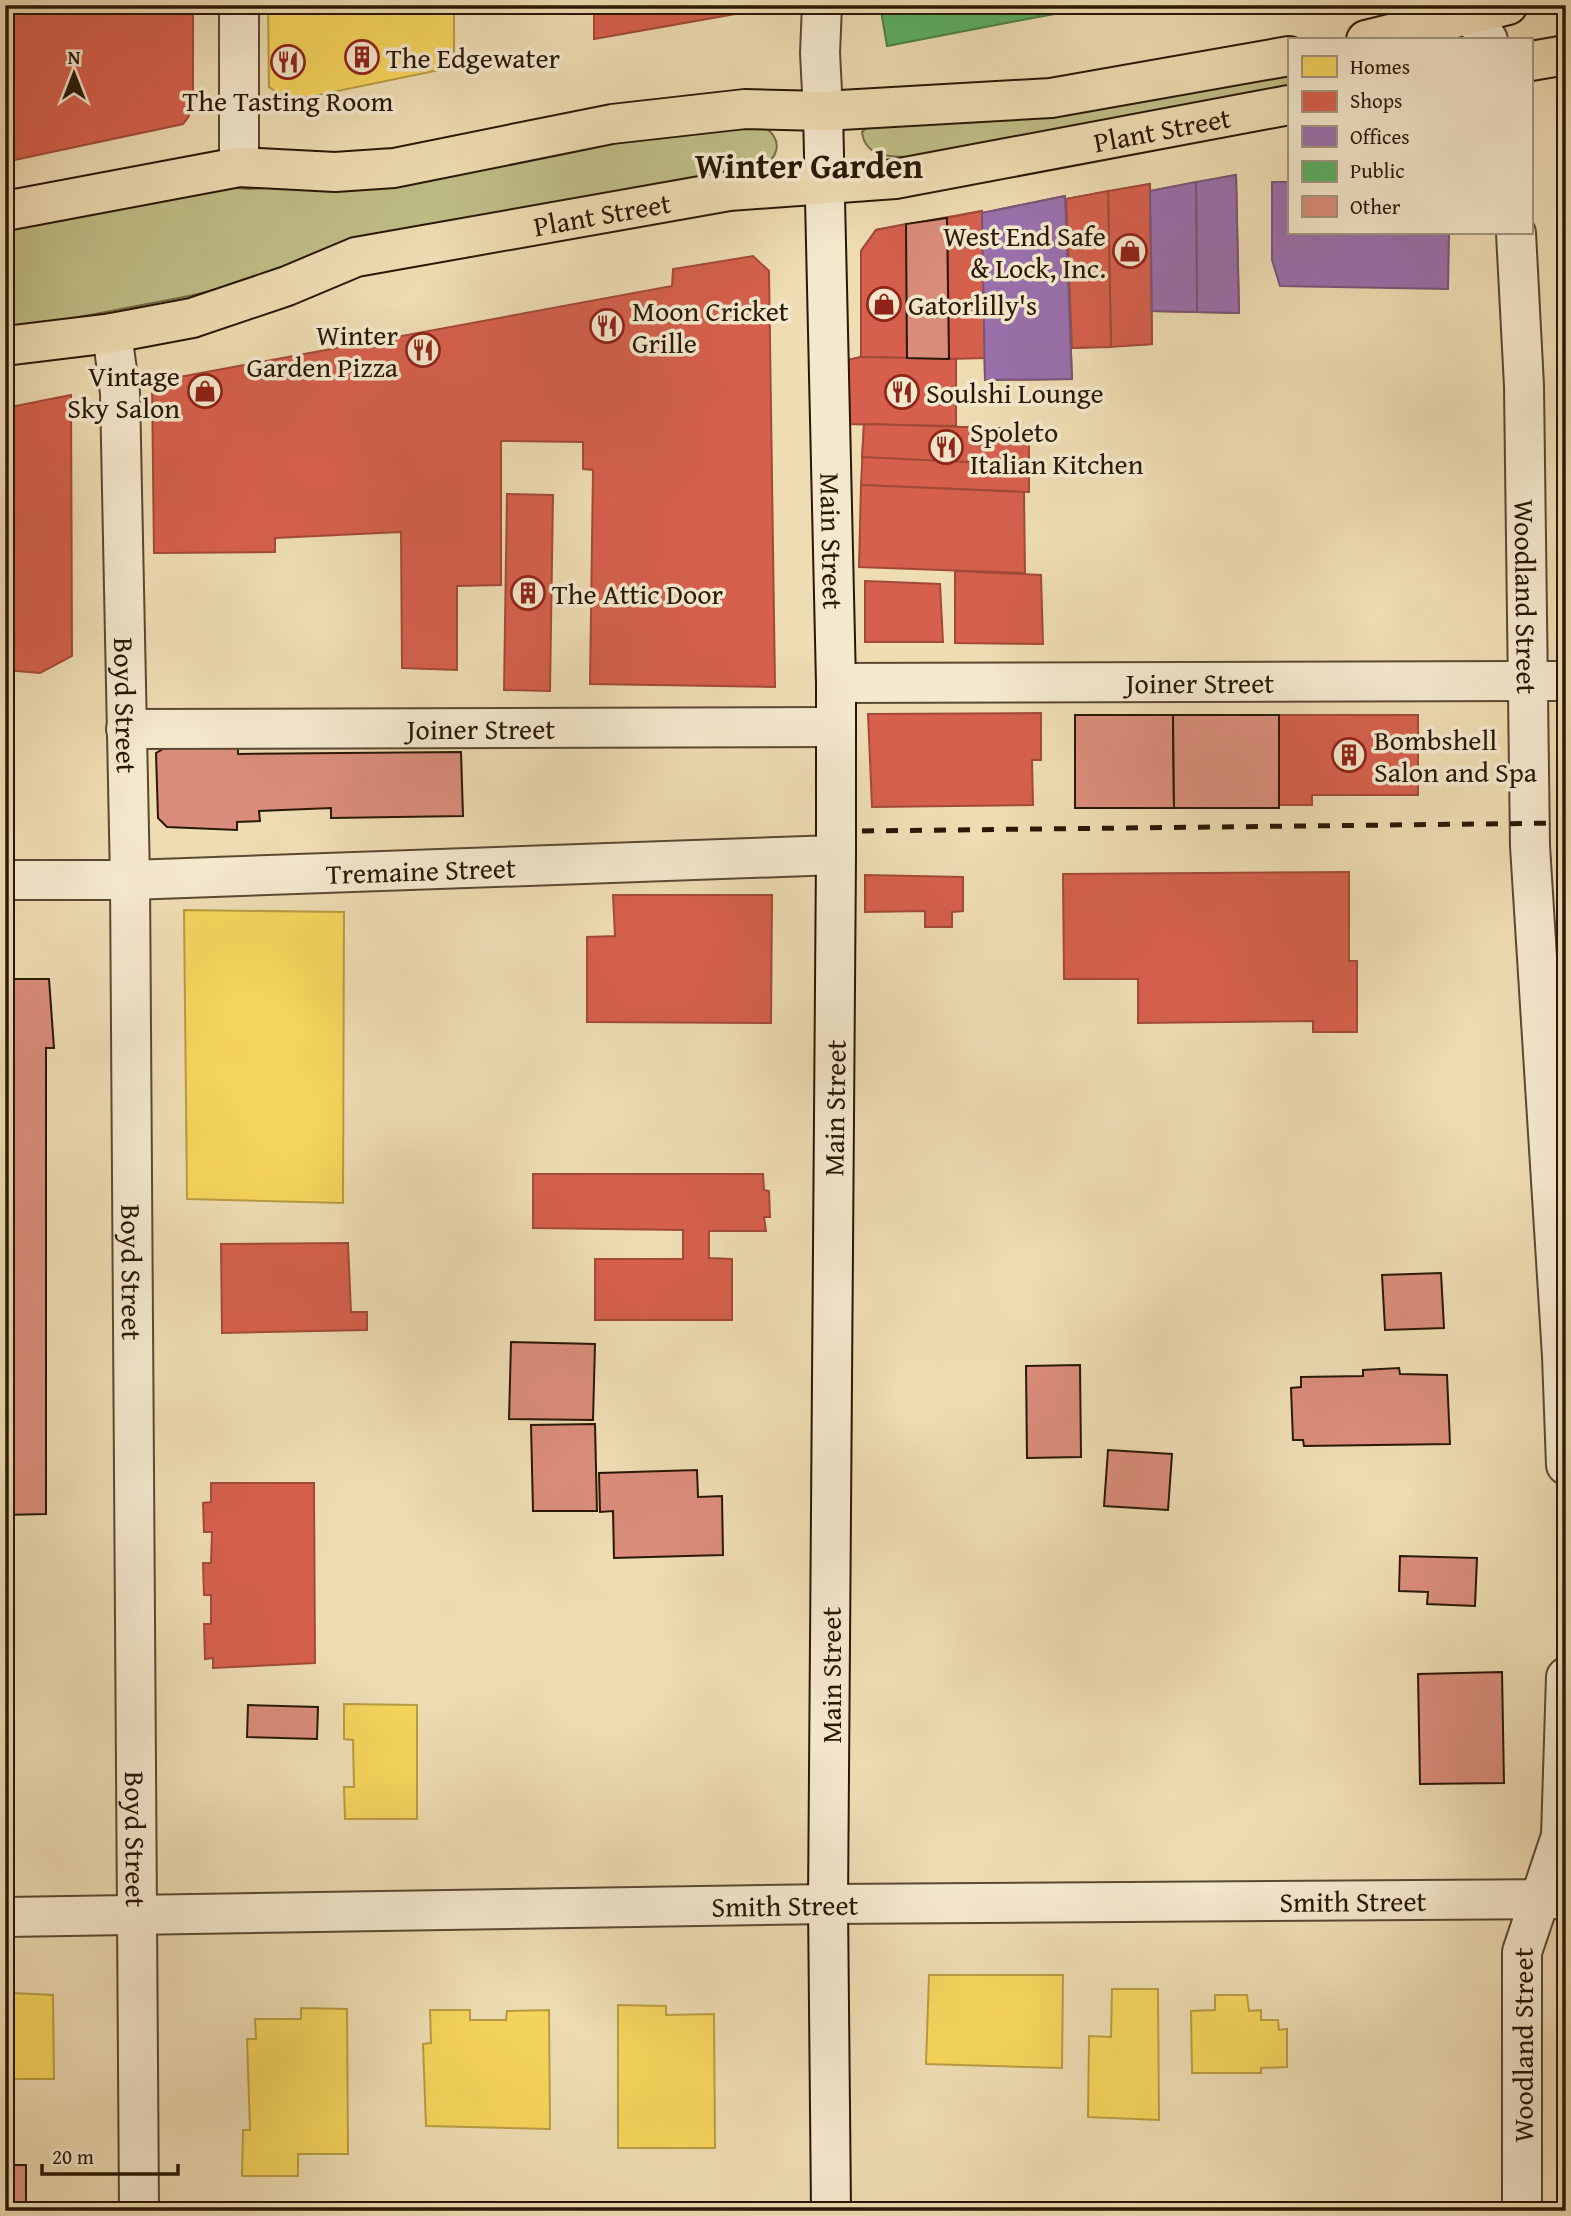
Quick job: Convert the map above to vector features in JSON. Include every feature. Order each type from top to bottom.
[{"type":"main road","points":[[1376,38],[1475,19],[1508,5]]},
{"type":"main road","points":[[1532,61],[1566,55]]},
{"type":"main road","name":"Plant Street","points":[[5,211],[239,167],[335,172],[394,168],[612,124],[745,109],[823,111],[1052,98],[1288,56]]},
{"type":"main road","name":"Plant Street","points":[[5,346],[112,333],[192,318],[287,286],[356,257],[729,191],[895,179],[1288,105]]},
{"type":"street","points":[[239,5],[239,167]]},
{"type":"street","name":"Main Street","points":[[822,5],[820,53],[826,185],[836,683],[828,1904],[831,2211]]},
{"type":"street","name":"Woodland Street","points":[[1516,234],[1524,386],[1530,846],[1562,1345],[1566,1465]]},
{"type":"street","name":"Boyd Street","points":[[112,333],[120,393],[130,880],[139,2211]]},
{"type":"street","name":"Joiner Street","points":[[836,683],[1566,681]]},
{"type":"street","name":"Joiner Street","points":[[126,729],[836,727]]},
{"type":"street","name":"Tremaine Street","points":[[5,880],[130,880],[836,855]]},
{"type":"street","name":"Woodland Street","points":[[1522,2211],[1522,1952],[1554,1899],[1561,1836],[1566,1677]]},
{"type":"street","name":"Smith Street","points":[[5,1917],[828,1904],[1554,1899]]},
{"type":"shaded area","points":[[1288,69],[1288,86],[915,157],[882,155],[875,152],[864,141],[862,132],[868,127]]},
{"type":"shaded area","points":[[691,126],[766,128],[775,139],[776,150],[765,165],[758,168],[627,191],[189,296],[64,320],[5,327],[5,224],[225,187],[282,187]]},
{"type":"building: Homes","name":"The Edgewater","points":[[268,5],[454,5],[454,67],[289,101],[269,87]]},
{"type":"building: Homes","points":[[184,910],[344,912],[343,1203],[187,1199]]},
{"type":"building: Homes","points":[[344,1704],[417,1705],[417,1819],[345,1819],[344,1787],[354,1787],[353,1740],[344,1739]]},
{"type":"building: Homes","points":[[5,1755],[13,1756],[11,1830],[5,1830]]},
{"type":"building: Homes","points":[[929,1975],[1063,1975],[1062,2068],[926,2064]]},
{"type":"building: Homes","points":[[1112,1989],[1158,1989],[1159,2120],[1088,2117],[1089,2036],[1111,2037]]},
{"type":"building: Homes","points":[[12,1993],[53,1995],[54,2079],[5,2079],[5,2003],[12,2003]]},
{"type":"building: Homes","points":[[1215,1995],[1247,1995],[1249,2011],[1261,2010],[1261,2020],[1278,2020],[1279,2030],[1287,2029],[1287,2067],[1261,2068],[1261,2073],[1192,2073],[1191,2011],[1215,2010]]},
{"type":"building: Homes","points":[[618,2005],[666,2006],[666,2015],[714,2014],[715,2148],[618,2148]]},
{"type":"building: Homes","points":[[301,2008],[347,2009],[348,2154],[298,2154],[298,2176],[242,2176],[243,2130],[250,2130],[247,2039],[256,2039],[255,2019],[301,2019]]},
{"type":"building: Homes","points":[[430,2010],[470,2010],[470,2020],[506,2020],[507,2011],[549,2010],[550,2129],[426,2126],[423,2044],[431,2043]]},
{"type":"building: Homes","points":[[642,2205],[715,2206],[715,2211],[642,2211]]},
{"type":"building: Shops","points":[[5,5],[193,5],[193,96],[189,116],[183,124],[5,162]]},
{"type":"building: Shops","points":[[594,5],[756,5],[752,11],[594,39]]},
{"type":"building: Shops","points":[[1236,175],[1239,313],[1152,311],[1150,191]]},
{"type":"building: Shops","points":[[1150,184],[1152,344],[1072,348],[1066,199]]},
{"type":"building: Shops","name":"West End Safe & Lock, Inc.","points":[[1150,184],[1152,344],[1111,347],[1108,191]]},
{"type":"building: Shops","points":[[1108,191],[1111,347],[1072,348],[1066,199]]},
{"type":"building: Shops","points":[[1065,196],[1072,379],[985,380],[982,213]]},
{"type":"building: Shops","points":[[982,211],[985,358],[861,357],[861,251],[876,230]]},
{"type":"building: Shops","points":[[982,211],[985,358],[949,359],[947,218]]},
{"type":"building: Shops","name":"Gatorlilly's","points":[[906,224],[907,358],[861,357],[861,251],[876,230]]},
{"type":"building: Shops","points":[[753,256],[769,271],[775,687],[590,684],[593,470],[583,469],[583,442],[501,441],[501,585],[457,586],[457,670],[402,668],[401,532],[275,538],[275,552],[154,553],[152,382],[672,286],[673,269]]},
{"type":"building: Shops","name":"Soulshi Lounge","points":[[861,357],[956,359],[956,426],[849,424],[848,360]]},
{"type":"building: Shops","name":"Soulshi Lounge","points":[[861,357],[956,359],[956,426],[849,424],[848,360]]},
{"type":"building: Shops","points":[[71,395],[72,656],[40,673],[5,670],[5,408]]},
{"type":"building: Shops","points":[[864,424],[1029,429],[1029,492],[861,485]]},
{"type":"building: Shops","name":"Spoleto Italian Kitchen","points":[[864,424],[1029,429],[1029,465],[862,457]]},
{"type":"building: Shops","points":[[861,485],[1024,492],[1025,573],[859,567]]},
{"type":"building: Shops","name":"The Attic Door","points":[[507,494],[553,495],[550,691],[504,690]]},
{"type":"building: Shops","points":[[955,571],[1041,575],[1043,644],[955,643]]},
{"type":"building: Shops","points":[[865,581],[940,584],[943,642],[865,642]]},
{"type":"building: Shops","points":[[1041,713],[1041,760],[1032,760],[1033,805],[872,807],[868,714]]},
{"type":"building: Shops","name":"Bombshell Salon and Spa","points":[[1279,715],[1418,715],[1418,795],[1312,795],[1312,805],[1279,805]]},
{"type":"building: Shops","points":[[1349,872],[1349,961],[1357,961],[1357,1032],[1313,1032],[1313,1021],[1138,1023],[1138,979],[1064,979],[1063,874]]},
{"type":"building: Shops","points":[[865,875],[963,877],[963,911],[952,912],[952,927],[925,927],[925,911],[865,912]]},
{"type":"building: Shops","points":[[613,895],[772,895],[771,1023],[587,1022],[587,937],[615,936]]},
{"type":"building: Shops","points":[[533,1174],[763,1174],[764,1190],[769,1191],[770,1217],[764,1217],[766,1231],[709,1231],[709,1258],[732,1259],[732,1320],[595,1320],[595,1259],[683,1259],[683,1230],[533,1228]]},
{"type":"building: Shops","points":[[348,1243],[351,1312],[367,1312],[367,1330],[222,1333],[221,1244]]},
{"type":"building: Shops","points":[[211,1483],[314,1483],[315,1663],[213,1668],[213,1658],[205,1659],[204,1624],[211,1624],[211,1595],[204,1595],[203,1563],[211,1563],[212,1532],[204,1532],[203,1503],[211,1502]]},
{"type":"building: Offices","points":[[1236,175],[1239,313],[1197,312],[1196,182]]},
{"type":"building: Offices","points":[[1196,182],[1197,312],[1152,311],[1150,191]]},
{"type":"building: Offices","points":[[1272,182],[1288,182],[1288,234],[1449,234],[1448,289],[1280,286],[1272,260]]},
{"type":"building: Offices","points":[[1065,196],[1072,379],[985,380],[982,213]]},
{"type":"building: Public","points":[[880,5],[1036,5],[1038,17],[887,46]]},
{"type":"building: Public","points":[[1036,5],[1104,5],[1038,17]]},
{"type":"building: Other","points":[[947,218],[949,359],[907,358],[906,224]]},
{"type":"building: Other","points":[[1075,715],[1173,715],[1174,808],[1075,808]]},
{"type":"building: Other","points":[[1173,715],[1279,715],[1279,808],[1174,808]]},
{"type":"building: Other","points":[[238,743],[238,754],[461,752],[463,816],[331,818],[331,808],[259,811],[260,821],[237,822],[237,830],[167,827],[158,818],[156,753],[170,745]]},
{"type":"building: Other","points":[[5,979],[49,979],[54,1048],[46,1048],[46,1514],[5,1515]]},
{"type":"building: Other","points":[[1441,1273],[1444,1328],[1385,1330],[1382,1275]]},
{"type":"building: Other","points":[[511,1342],[595,1344],[593,1420],[509,1419]]},
{"type":"building: Other","points":[[1080,1365],[1081,1457],[1027,1458],[1026,1366]]},
{"type":"building: Other","points":[[1399,1368],[1400,1374],[1447,1375],[1450,1444],[1304,1446],[1303,1440],[1293,1440],[1291,1388],[1301,1387],[1301,1377],[1363,1376],[1363,1370]]},
{"type":"building: Other","points":[[595,1424],[597,1511],[533,1511],[531,1425]]},
{"type":"building: Other","points":[[1108,1450],[1172,1454],[1168,1510],[1104,1506]]},
{"type":"building: Other","points":[[697,1470],[698,1497],[722,1496],[723,1555],[614,1558],[613,1511],[600,1512],[599,1473]]},
{"type":"building: Other","points":[[1400,1556],[1477,1558],[1475,1606],[1427,1604],[1428,1592],[1399,1591]]},
{"type":"building: Other","points":[[1502,1672],[1504,1783],[1420,1784],[1418,1674]]},
{"type":"building: Other","points":[[248,1705],[318,1707],[317,1739],[247,1737]]},
{"type":"building: Other","points":[[5,2165],[26,2165],[26,2211],[5,2211]]},
{"type":"railway","points":[[862,831],[1566,823]]},
{"type":"place","name":"The Edgewater","points":[[362,57]]},
{"type":"place","name":"The Tasting Room","points":[[288,62]]},
{"type":"place","name":"West End Safe & Lock, Inc.","points":[[1130,251]]},
{"type":"place","name":"Gatorlilly's","points":[[884,304]]},
{"type":"place","name":"Moon Cricket Grille","points":[[607,326]]},
{"type":"place","name":"Winter Garden Pizza","points":[[423,350]]},
{"type":"place","name":"Vintage Sky Salon","points":[[205,391]]},
{"type":"place","name":"Soulshi Lounge","points":[[902,392]]},
{"type":"place","name":"Spoleto Italian Kitchen","points":[[946,447]]},
{"type":"place","name":"The Attic Door","points":[[528,593]]},
{"type":"place","name":"Bombshell Salon and Spa","points":[[1349,755]]},
{"type":"district","name":"Winter Garden","points":[[809,165]]}]
